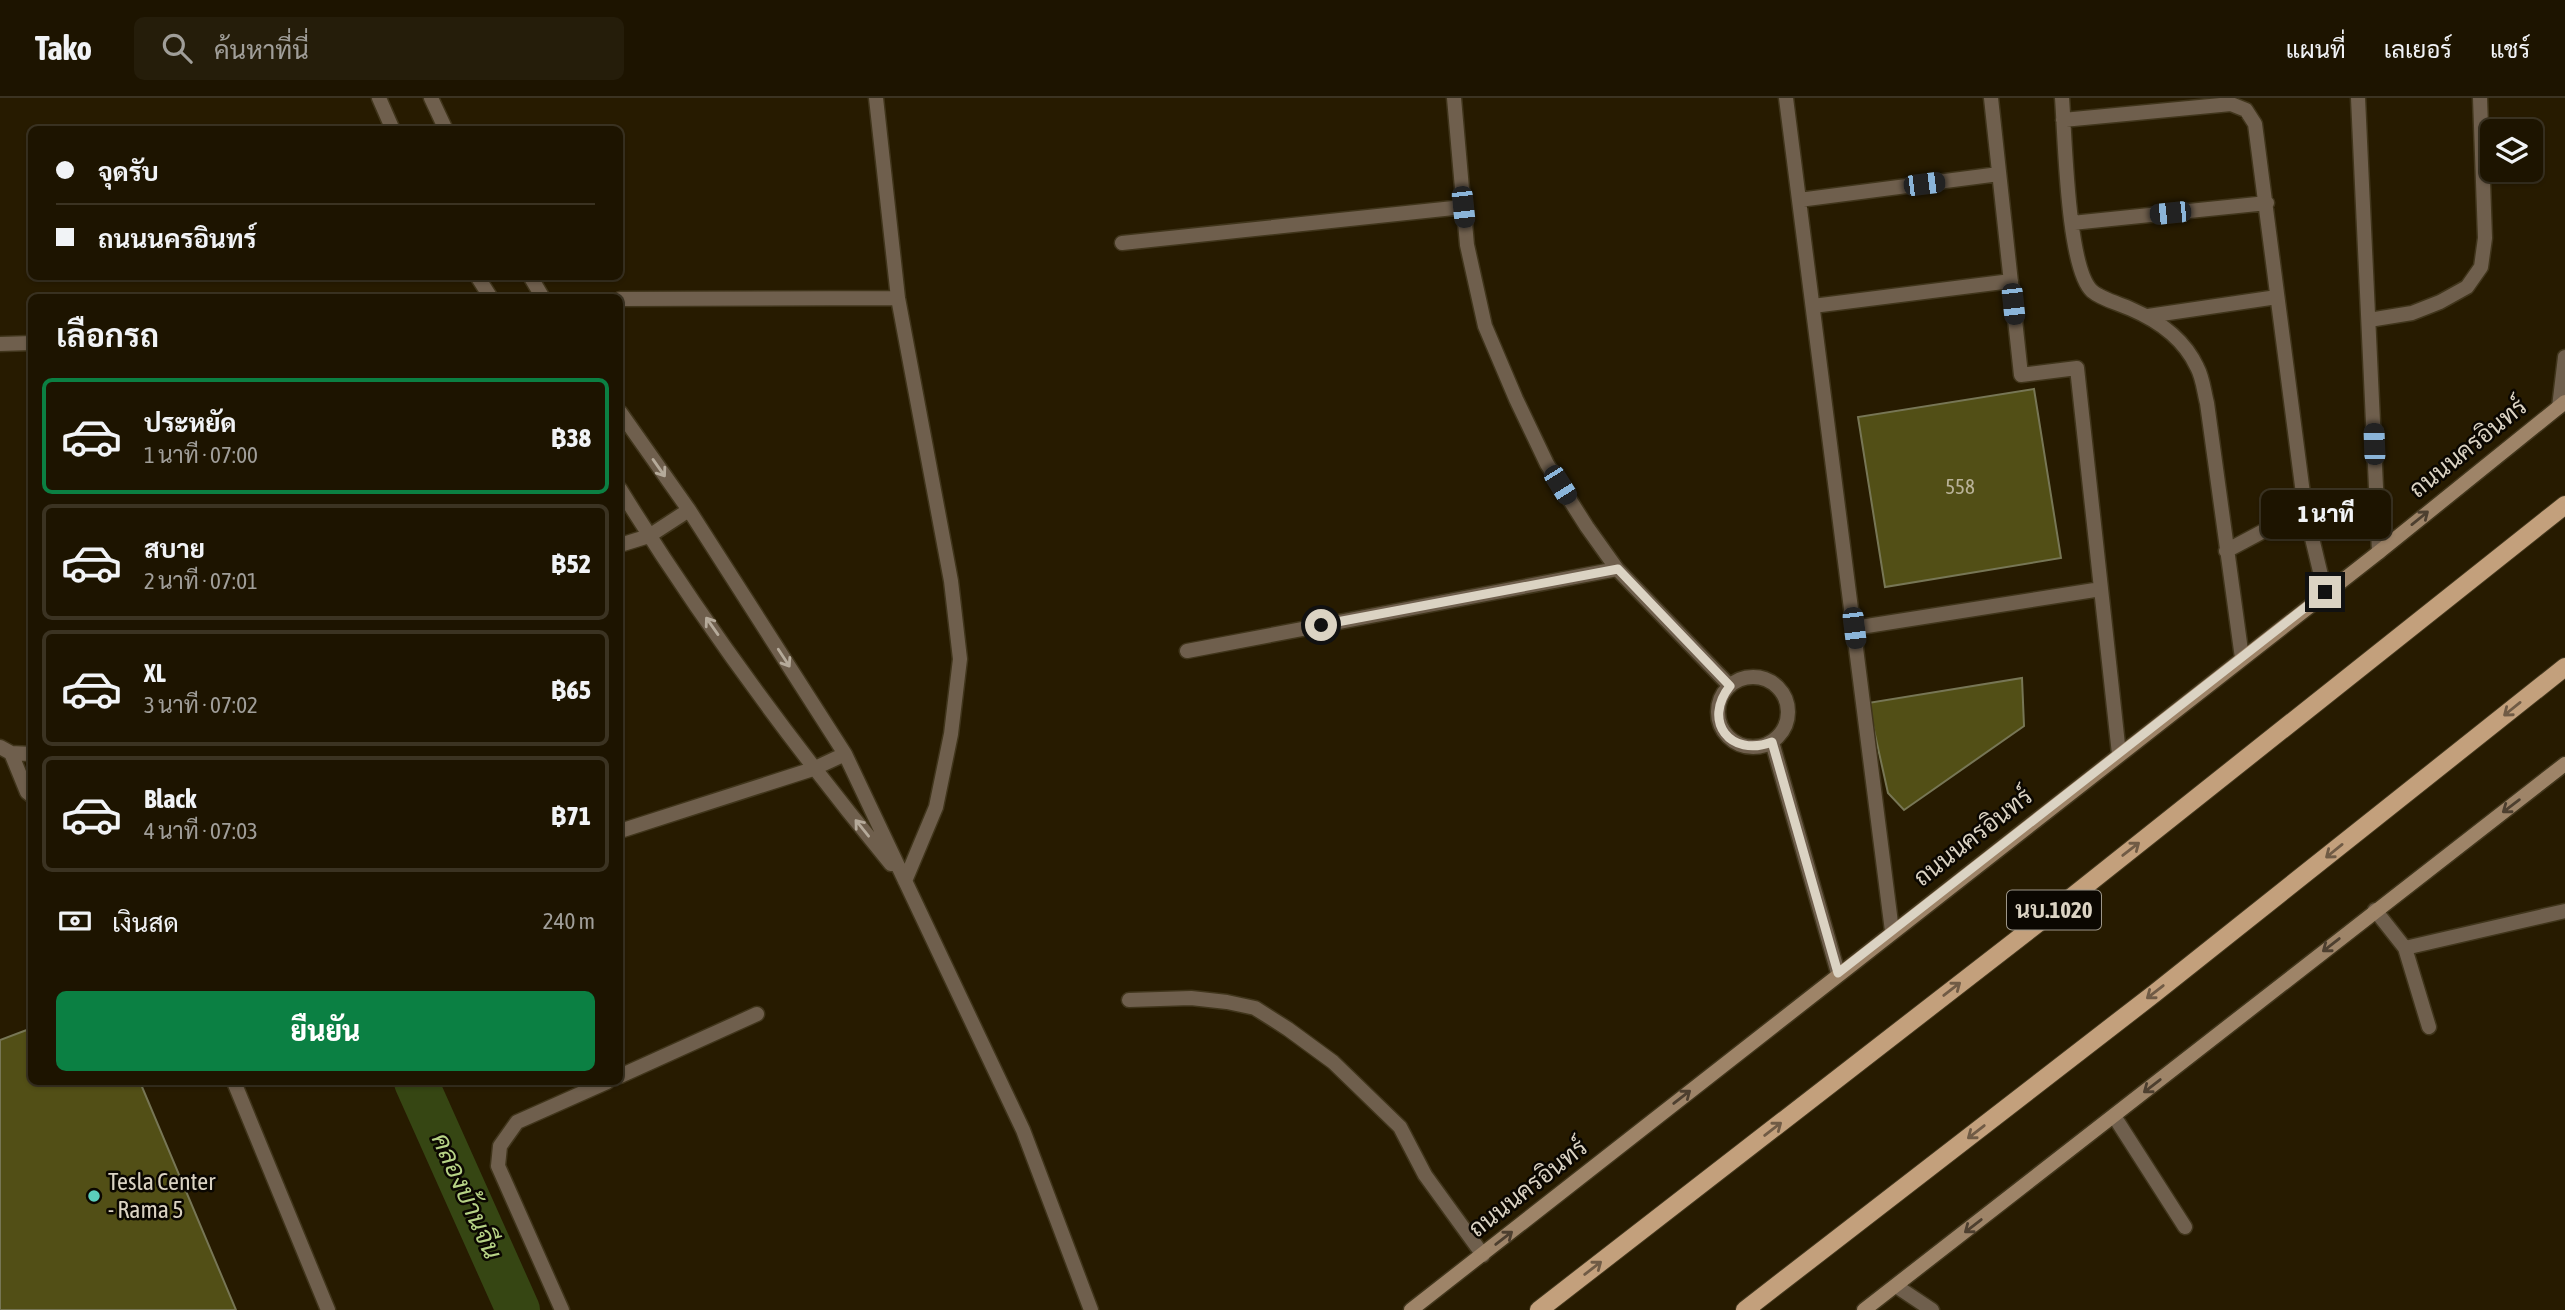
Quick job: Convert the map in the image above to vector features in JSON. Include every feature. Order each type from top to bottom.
[{"type":"main road","name":"ถนนนครอินทร์","points":[[1411,1310],[1892,930],[2379,552],[2562,404]]},
{"type":"main road","name":"นบ.1020","points":[[1539,1310],[2059,907],[2565,505]]},
{"type":"main road","points":[[1745,1310],[2144,1001],[2565,667]]},
{"type":"main road","points":[[1864,1310],[2565,764]]},
{"type":"street","points":[[379,98],[391,126]]},
{"type":"street","points":[[431,98],[444,126]]},
{"type":"street","points":[[876,98],[898,298],[951,581],[960,659],[951,734],[936,807],[905,881]]},
{"type":"street","points":[[1454,98],[1467,245],[1485,326],[1516,399],[1547,464],[1587,527],[1618,569],[1730,686]]},
{"type":"street","points":[[1786,98],[1892,930]]},
{"type":"street","points":[[1991,98],[2021,375],[2077,368],[2119,754]]},
{"type":"street","points":[[2062,98],[2077,258],[2092,291],[2148,316],[2180,340],[2198,369],[2207,403],[2242,659]]},
{"type":"street","points":[[2358,98],[2379,552]]},
{"type":"street","points":[[2369,320],[2412,313],[2440,302],[2468,287],[2481,267],[2485,239],[2480,98]]},
{"type":"street","points":[[2063,120],[2231,104],[2246,110],[2255,124],[2305,509],[2325,592]]},
{"type":"street","points":[[1799,200],[1999,174]]},
{"type":"street","points":[[2072,223],[2267,203]]},
{"type":"street","points":[[1122,243],[1463,207]]},
{"type":"street","points":[[1813,306],[2011,281]]},
{"type":"street","points":[[2148,316],[2277,297]]},
{"type":"street","points":[[623,299],[898,298]]},
{"type":"street","points":[[0,344],[28,343]]},
{"type":"street","points":[[2562,404],[2565,357]]},
{"type":"street","points":[[623,416],[689,510],[845,754],[1023,1130],[1091,1310]]},
{"type":"street","points":[[623,494],[649,536],[813,769],[905,881]]},
{"type":"street","points":[[2226,551],[2305,509]]},
{"type":"street","points":[[623,544],[649,536],[689,510]]},
{"type":"street","points":[[1187,651],[1618,569]]},
{"type":"street","points":[[1854,628],[2101,589]]},
{"type":"street","points":[[1757,677],[1771,681],[1781,691],[1787,704],[1788,718],[1782,732],[1772,742],[1759,747],[1746,747],[1734,742],[1724,733],[1718,708],[1722,696],[1730,686],[1743,678],[1757,677]]},
{"type":"street","points":[[1772,742],[1838,973]]},
{"type":"street","points":[[6,750],[28,753]]},
{"type":"street","points":[[6,750],[28,793]]},
{"type":"street","points":[[623,830],[813,769],[845,754]]},
{"type":"street","points":[[2375,910],[2405,948],[2428,1027]]},
{"type":"street","points":[[2405,948],[2565,911]]},
{"type":"street","points":[[1129,1000],[1191,998],[1227,1002],[1255,1008],[1288,1029],[1333,1062],[1400,1127],[1425,1175],[1483,1255]]},
{"type":"street","points":[[623,1075],[757,1014]]},
{"type":"street","points":[[235,1085],[328,1310]]},
{"type":"street","points":[[562,1310],[498,1166],[500,1146],[516,1122],[600,1085]]},
{"type":"street","points":[[2114,1116],[2185,1227]]},
{"type":"street","points":[[1896,1286],[1932,1310]]},
{"type":"building","points":[[2034,389],[2061,558],[1885,587],[1858,417]]},
{"type":"building","points":[[2022,678],[2024,726],[1904,810],[1888,793],[1868,703]]},
{"type":"building","name":"Tesla Center - Rama 5","points":[[28,1030],[28,1085],[141,1085],[236,1310],[0,1310],[0,1040]]},
{"type":"waterway","name":"คลองบ้านจีน","points":[[417,1085],[518,1310]]},
{"type":"place","name":"Tesla Center - Rama 5","points":[[94,1196]]},
{"type":"route","points":[[1321,625],[1618,569],[1730,686],[1722,696],[1718,708],[1724,733],[1734,742],[1746,747],[1759,747],[1772,742],[1838,973],[2325,592]]}]
